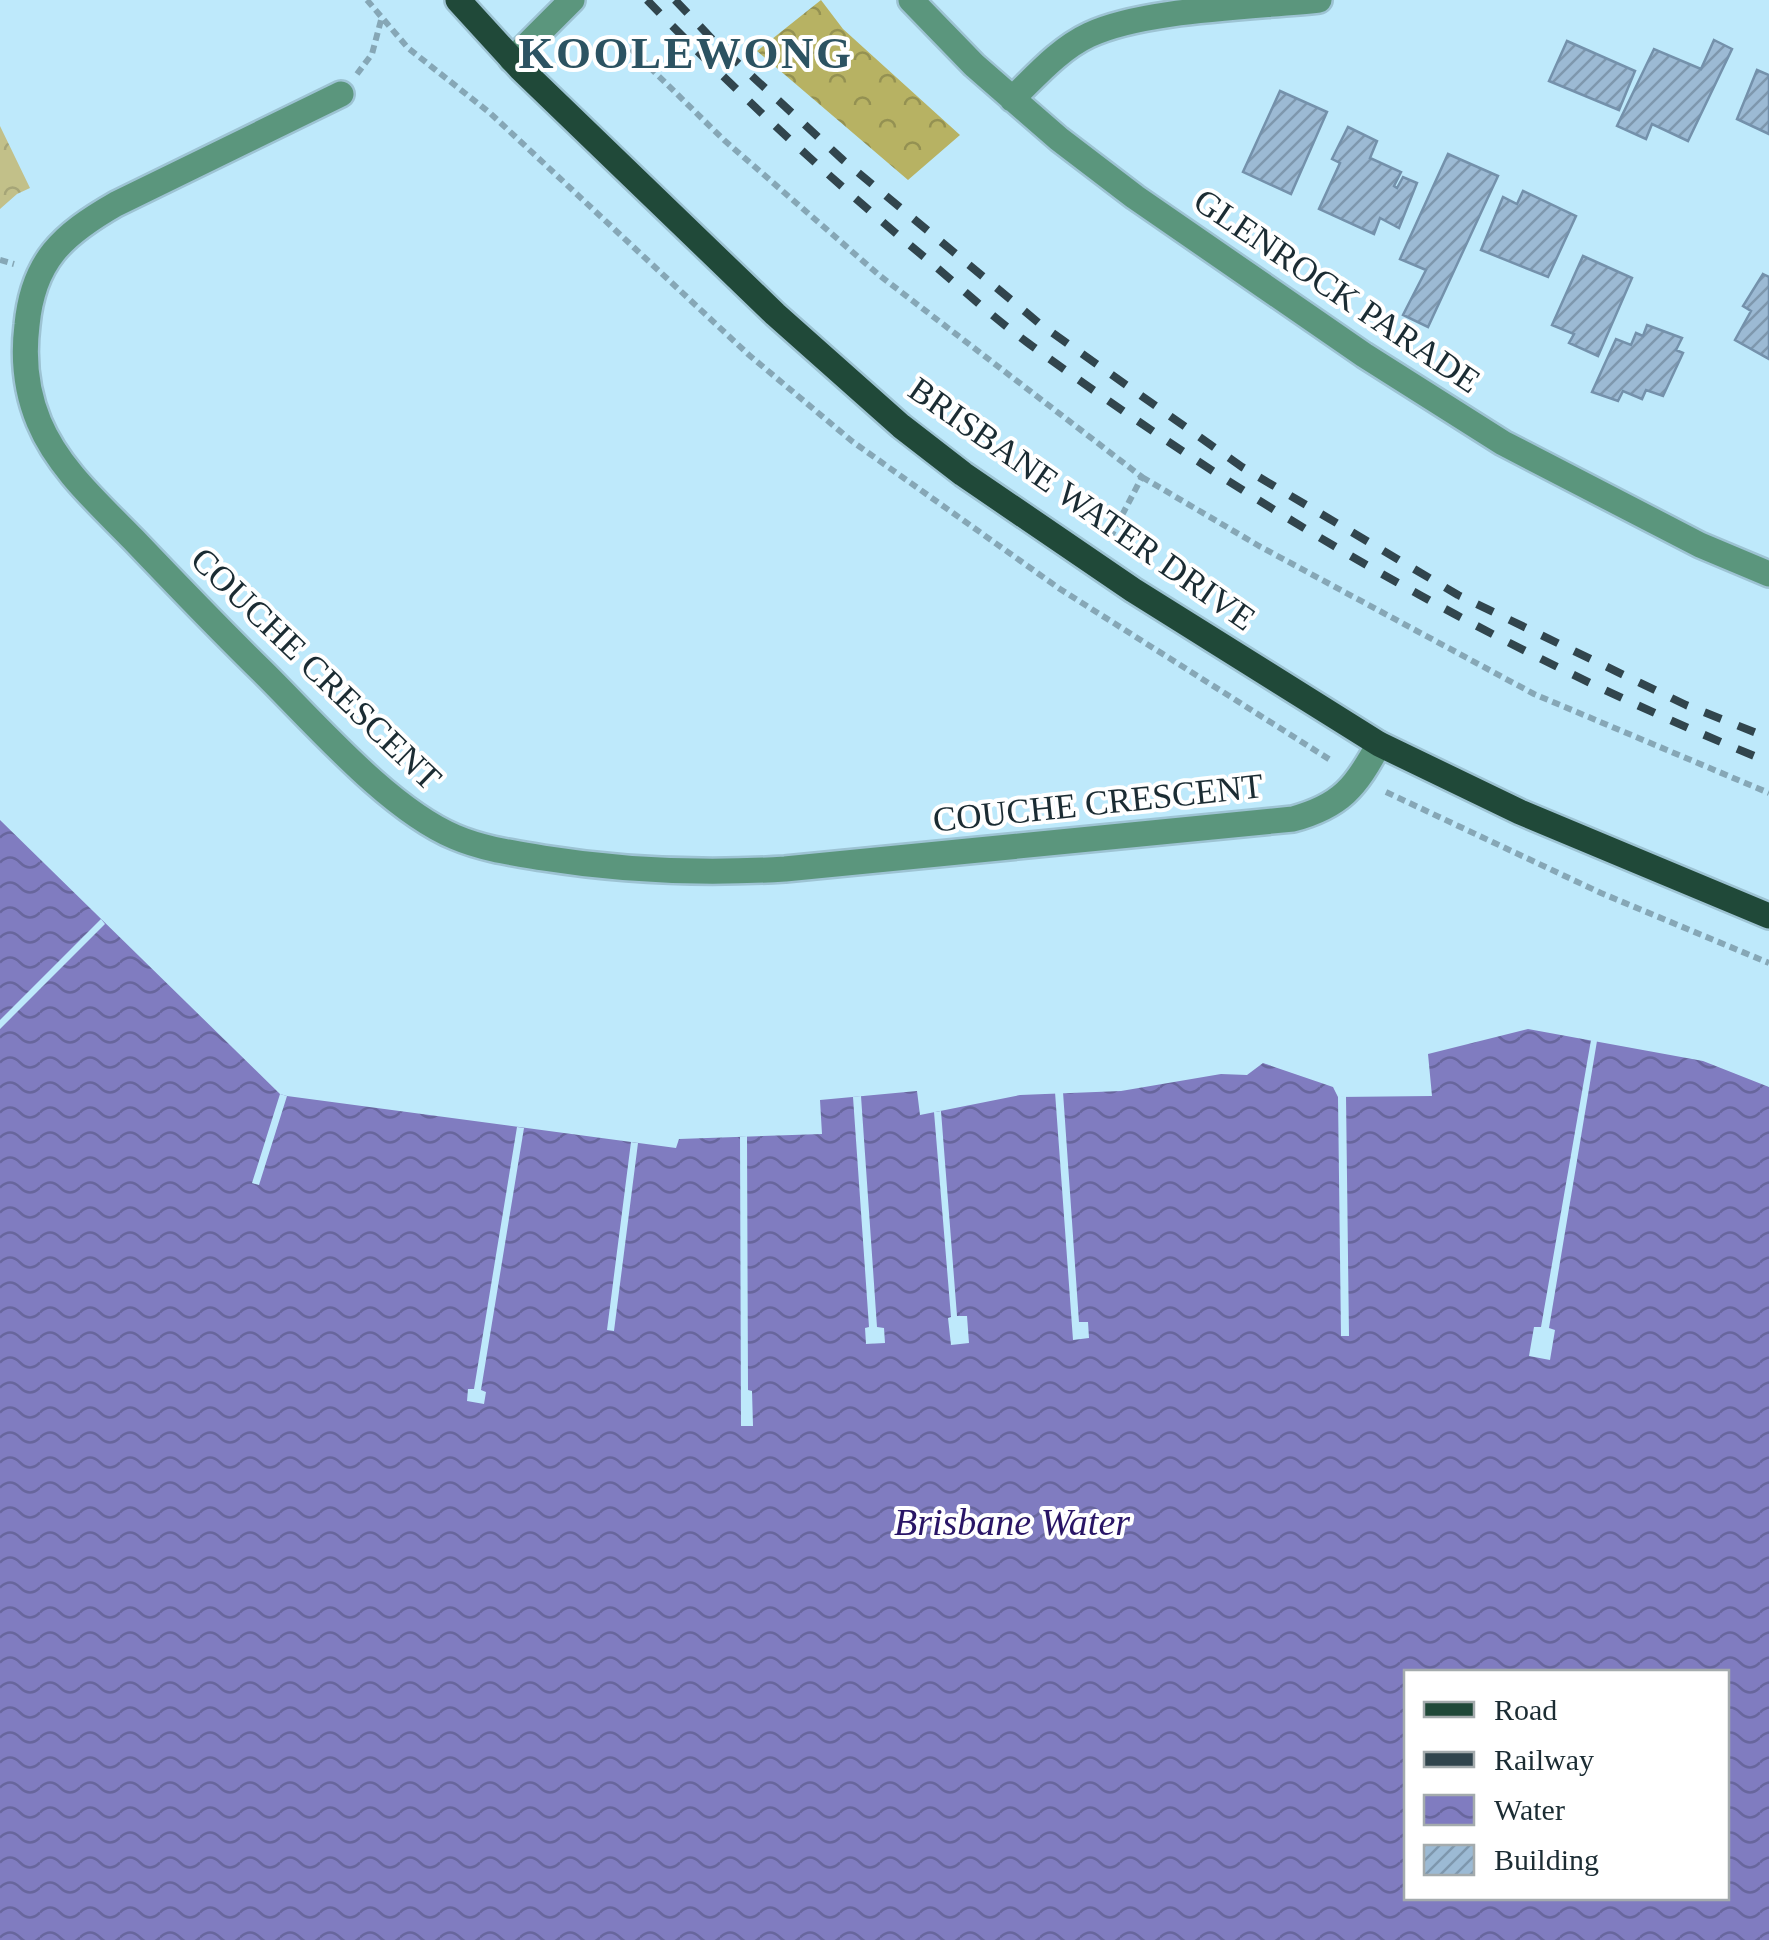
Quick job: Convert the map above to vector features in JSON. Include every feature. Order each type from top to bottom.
[{"type":"main road","name":"BRISBANE WATER DRIVE","points":[[458,0],[512,60],[836,371],[963,474],[1095,564],[1379,744],[1520,812],[1769,916]]},
{"type":"street","points":[[512,60],[572,0]]},
{"type":"street","name":"GLENROCK PARADE","points":[[911,0],[1012,100],[1134,198],[1364,356],[1503,444],[1700,545],[1769,574]]},
{"type":"street","points":[[1012,100],[1061,52],[1090,34],[1160,17],[1319,0]]},
{"type":"street","name":"COUCHE CRESCENT","points":[[341,94],[116,204],[86,221],[58,244],[39,272],[29,302],[24,344],[27,383],[39,423],[81,485],[228,637],[406,809],[478,845],[572,862],[712,874],[1292,819],[1319,812],[1342,798],[1360,779],[1379,744]]},
{"type":"path","points":[[341,94],[372,54],[381,20]]},
{"type":"path","points":[[631,49],[724,140],[880,275],[1142,478],[1258,546],[1534,694],[1769,794]]},
{"type":"path","points":[[1095,564],[1142,478]]},
{"type":"green space","points":[[821,0],[843,29],[960,135],[908,180],[757,51]]},
{"type":"green space","points":[[0,126],[30,188],[0,209]]},
{"type":"water","name":"Brisbane Water","points":[[0,820],[280,1094],[287,1096],[676,1148],[679,1139],[822,1134],[820,1100],[917,1091],[920,1115],[1020,1095],[1121,1091],[1221,1074],[1247,1075],[1263,1063],[1333,1087],[1338,1097],[1432,1096],[1428,1054],[1528,1029],[1703,1061],[1769,1087],[1769,1940],[0,1940]]},
{"type":"pier","points":[[101,919],[105,924],[0,1029],[0,1020]]},
{"type":"pier","points":[[1591,1040],[1597,1041],[1549,1328],[1555,1330],[1550,1360],[1529,1356],[1534,1327],[1541,1327]]},
{"type":"pier","points":[[1055,1092],[1063,1092],[1079,1322],[1088,1322],[1089,1338],[1073,1340]]},
{"type":"pier","points":[[280,1094],[287,1096],[259,1185],[252,1183]]},
{"type":"pier","points":[[861,1096],[877,1327],[884,1328],[885,1343],[866,1344],[865,1328],[869,1327],[853,1097]]},
{"type":"pier","points":[[1346,1096],[1349,1336],[1341,1336],[1338,1097]]},
{"type":"pier","points":[[941,1111],[957,1316],[967,1316],[969,1343],[951,1345],[934,1112]]},
{"type":"pier","points":[[517,1127],[524,1128],[481,1390],[486,1392],[484,1404],[467,1401],[468,1389],[474,1389]]},
{"type":"pier","points":[[747,1136],[748,1390],[752,1391],[753,1426],[741,1426],[740,1137]]},
{"type":"pier","points":[[631,1142],[638,1143],[614,1331],[607,1330]]},
{"type":"building","points":[[1714,40],[1732,49],[1688,141],[1652,124],[1646,139],[1617,126],[1654,49],[1701,69]]},
{"type":"building","points":[[1567,41],[1635,71],[1619,110],[1549,81]]},
{"type":"building","points":[[1757,70],[1769,75],[1769,134],[1737,119]]},
{"type":"building","points":[[1280,91],[1327,112],[1291,194],[1243,172]]},
{"type":"building","points":[[1348,127],[1377,141],[1370,158],[1401,172],[1394,186],[1397,188],[1403,177],[1417,183],[1399,228],[1380,218],[1374,234],[1319,209],[1340,163],[1332,159]]},
{"type":"building","points":[[1448,154],[1498,176],[1428,327],[1403,315],[1426,270],[1400,259]]},
{"type":"building","points":[[1523,191],[1576,216],[1548,277],[1481,250],[1503,197],[1517,204]]},
{"type":"building","points":[[1583,256],[1632,278],[1598,356],[1569,343],[1574,334],[1552,325]]},
{"type":"building","points":[[1763,274],[1769,277],[1769,359],[1735,340],[1751,311],[1743,306]]},
{"type":"building","points":[[1647,325],[1682,338],[1676,350],[1683,353],[1663,396],[1646,390],[1642,399],[1623,391],[1618,401],[1592,392],[1616,339],[1631,345],[1636,333],[1643,336]]},
{"type":"railway","points":[[647,0],[856,199],[1003,324],[1203,465],[1293,522],[1479,627],[1574,675],[1769,762]]},
{"type":"railway","points":[[675,0],[843,160],[1040,324],[1242,467],[1458,595],[1686,705],[1769,738]]},
{"type":"district","name":"KOOLEWONG","points":[[686,53]]}]
